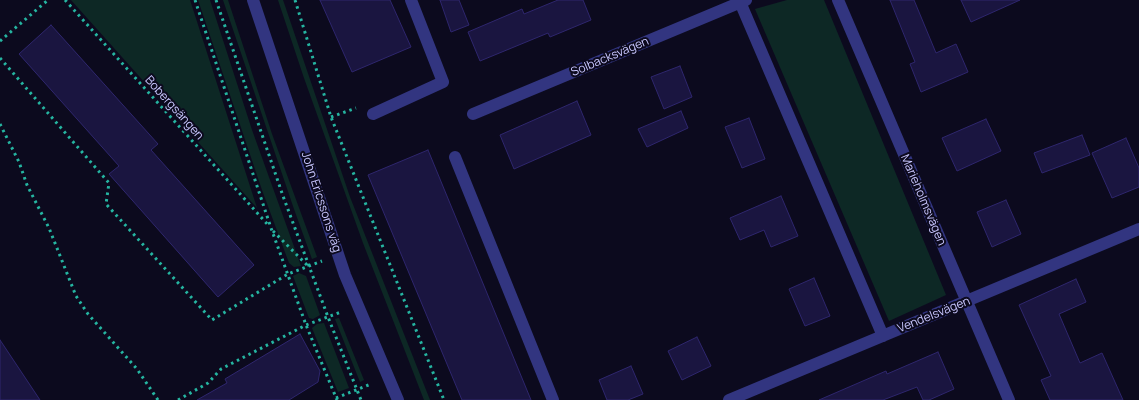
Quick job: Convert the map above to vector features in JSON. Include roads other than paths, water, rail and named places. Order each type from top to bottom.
[{"type":"street","name":"John Ericssons väg","points":[[253,0],[345,275],[398,400]]},
{"type":"street","points":[[373,114],[443,82],[411,0]]},
{"type":"street","name":"Marieholmsvägen","points":[[838,0],[1009,400]]},
{"type":"street","points":[[743,1],[883,336]]},
{"type":"street","name":"Solbacksvägen","points":[[473,114],[743,1]]},
{"type":"street","points":[[455,157],[553,400]]},
{"type":"street","name":"Vendelsvägen","points":[[730,400],[1139,229]]}]
